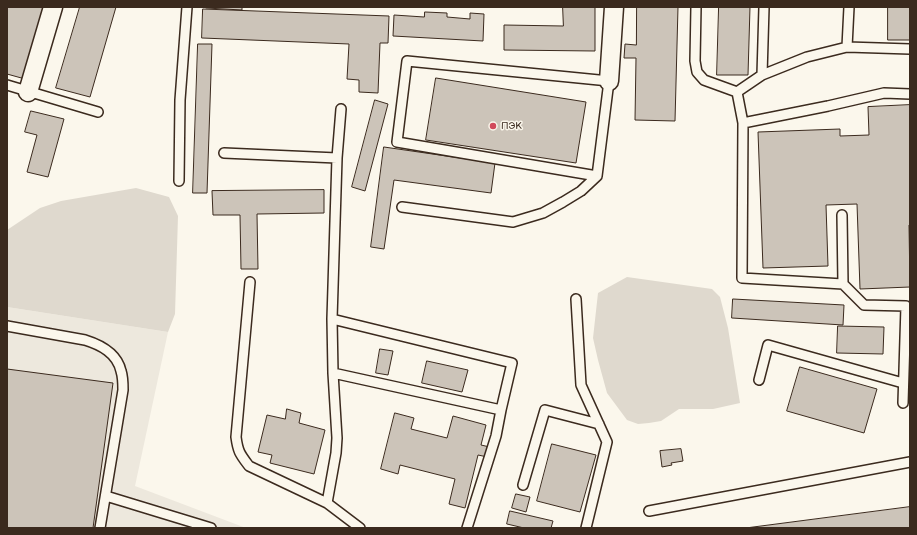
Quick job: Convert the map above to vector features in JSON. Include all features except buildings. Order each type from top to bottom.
[{"type":"street","points":[[28,92],[53,7]]},
{"type":"street","points":[[609,81],[614,7]]},
{"type":"lane","points":[[179,181],[180,100],[187,7]]},
{"type":"lane","points":[[696,7],[695,61],[697,72],[704,80],[737,92]]},
{"type":"lane","points":[[762,75],[764,7]]},
{"type":"lane","points":[[848,47],[849,7]]},
{"type":"lane","points":[[737,92],[762,75],[807,57],[848,47],[910,49]]},
{"type":"lane","points":[[402,207],[513,222],[543,213],[563,202],[581,191],[597,176],[609,81],[407,61],[397,142],[597,176]]},
{"type":"lane","points":[[7,85],[98,112]]},
{"type":"lane","points":[[737,92],[743,124],[742,278],[843,284],[864,305],[906,306],[903,403]]},
{"type":"lane","points":[[743,124],[884,93],[910,94]]},
{"type":"lane","points":[[327,503],[336,453],[337,438],[333,373],[332,319],[337,158],[341,109]]},
{"type":"lane","points":[[224,153],[337,158]]},
{"type":"lane","points":[[842,214],[843,284]]},
{"type":"lane","points":[[250,282],[236,437],[238,448],[249,466],[327,503],[360,528]]},
{"type":"lane","points":[[576,299],[581,385],[607,442],[586,528]]},
{"type":"lane","points":[[332,319],[512,363],[496,436],[467,528]]},
{"type":"lane","points":[[7,326],[96,343],[106,348],[116,359],[121,370],[123,390],[100,528]]},
{"type":"lane","points":[[759,380],[768,345],[903,383]]},
{"type":"lane","points":[[333,373],[501,410]]},
{"type":"lane","points":[[523,485],[545,410],[599,424]]},
{"type":"lane","points":[[649,511],[910,462]]},
{"type":"lane","points":[[106,496],[210,528]]},
{"type":"shaded area","points":[[136,188],[169,197],[178,216],[175,314],[168,332],[7,307],[7,230],[40,208],[61,201]]},
{"type":"shaded area","points":[[627,277],[712,289],[720,297],[728,328],[740,403],[713,409],[679,409],[661,421],[649,423],[638,424],[627,420],[607,393],[593,338],[598,293]]},
{"type":"shaded area","points":[[7,307],[168,332],[135,486],[246,528],[7,528]]},
{"type":"place","name":"ПЭК","points":[[493,126]]}]
